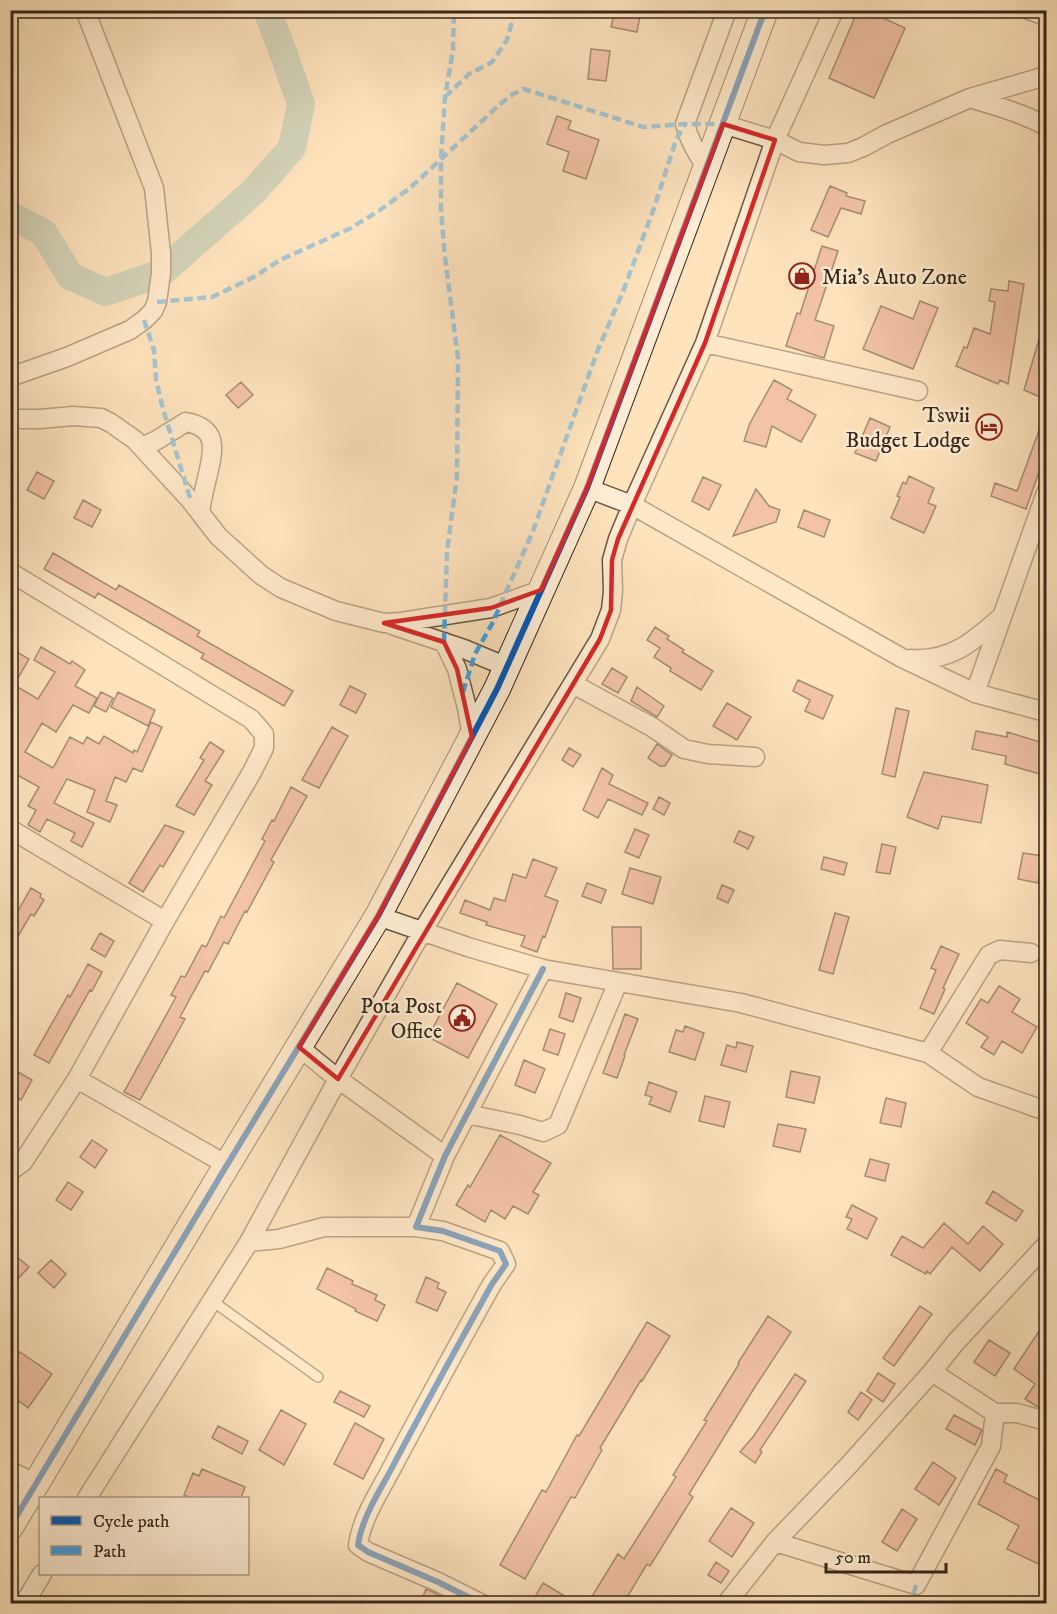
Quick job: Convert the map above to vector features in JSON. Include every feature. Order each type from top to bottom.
[{"type":"street","points":[[10,377],[67,357],[130,330],[153,311],[157,302],[161,253],[154,188],[85,10]]},
{"type":"street","points":[[707,168],[688,136],[686,124],[727,10]]},
{"type":"street","points":[[10,1527],[378,916],[507,667],[586,488],[765,10]]},
{"type":"street","points":[[88,1497],[249,1242],[423,930],[600,639],[611,610],[612,560],[632,505],[705,343],[775,140],[834,10]]},
{"type":"street","points":[[1029,10],[1047,16]]},
{"type":"street","points":[[723,124],[775,140],[799,152],[824,155],[848,153],[970,98],[1047,76]]},
{"type":"street","points":[[970,98],[1004,108],[1047,126]]},
{"type":"street","points":[[705,343],[918,391]]},
{"type":"street","points":[[10,419],[73,416],[101,418],[135,440],[191,501],[218,536],[261,575],[281,588],[336,611],[444,642],[507,667]]},
{"type":"street","points":[[142,447],[158,440],[186,422],[198,424],[207,432],[212,440],[213,454],[200,512]]},
{"type":"street","points":[[586,488],[632,505],[902,658],[975,693],[1047,712]]},
{"type":"street","points":[[975,693],[1047,493]]},
{"type":"street","points":[[10,572],[251,719],[264,734],[264,748],[252,772],[77,1079],[23,1162],[10,1171]]},
{"type":"street","points":[[384,623],[491,608],[541,590]]},
{"type":"street","points":[[902,658],[927,660],[958,651],[1003,616]]},
{"type":"street","points":[[444,642],[457,669],[472,737]]},
{"type":"street","points":[[573,684],[652,727],[684,749],[708,754],[755,758]]},
{"type":"street","points":[[13,835],[165,921]]},
{"type":"street","points":[[378,916],[468,947],[543,969],[741,1003],[928,1053],[978,1087],[1047,1111]]},
{"type":"street","points":[[928,1053],[989,955],[1000,950],[1031,953]]},
{"type":"street","points":[[416,1227],[445,1156],[543,969]]},
{"type":"street","points":[[467,1114],[543,1132],[558,1125],[618,981]]},
{"type":"street","points":[[298,1047],[338,1079],[445,1156]]},
{"type":"street","points":[[77,1079],[227,1165]]},
{"type":"street","points":[[249,1242],[279,1239],[324,1227],[416,1227],[442,1231],[500,1251],[506,1264],[492,1284],[410,1434],[360,1532],[358,1545],[368,1552],[482,1604]]},
{"type":"street","points":[[726,1604],[775,1542],[849,1465],[933,1372],[955,1343],[1047,1245]]},
{"type":"street","points":[[933,1372],[995,1413],[1017,1413],[1047,1421]]},
{"type":"street","points":[[775,1542],[916,1585],[991,1446],[995,1413]]},
{"type":"street","points":[[10,1471],[37,1484]]},
{"type":"street","points":[[24,1604],[41,1575]]},
{"type":"lane","points":[[211,1300],[318,1377]]},
{"type":"highlighted area","points":[[723,124],[775,140],[705,343],[618,539],[612,560],[611,610],[600,639],[338,1079],[299,1047],[378,916],[472,737],[457,669],[444,642],[384,623],[491,608],[541,590],[587,488]]},
{"type":"building","points":[[615,10],[641,10],[637,32],[611,27]]},
{"type":"building","points":[[858,10],[866,10],[905,28],[874,98],[829,78]]},
{"type":"building","points":[[591,49],[610,51],[606,81],[588,79]]},
{"type":"building","points":[[557,116],[571,121],[568,129],[599,140],[586,179],[563,171],[569,152],[547,144]]},
{"type":"building","points":[[830,186],[847,193],[846,196],[865,201],[861,214],[841,208],[828,237],[811,230]]},
{"type":"building","points":[[822,246],[838,251],[815,320],[834,326],[824,358],[786,346],[797,313],[800,314]]},
{"type":"building","points":[[1009,281],[1024,284],[1008,384],[1000,380],[998,384],[956,366],[964,347],[967,348],[974,328],[990,334],[995,302],[989,301],[991,289],[1008,291]]},
{"type":"building","points":[[920,301],[938,308],[913,369],[863,349],[881,306],[913,319]]},
{"type":"building","points":[[1043,326],[1047,326],[1047,400],[1024,390]]},
{"type":"building","points":[[774,380],[792,390],[787,399],[816,415],[801,442],[772,426],[766,447],[744,441],[750,423]]},
{"type":"building","points":[[241,382],[253,395],[238,408],[226,395]]},
{"type":"building","points":[[1045,414],[1047,414],[1047,449],[1026,509],[991,496],[995,483],[1017,491]]},
{"type":"building","points":[[870,418],[890,427],[876,461],[855,453]]},
{"type":"building","points":[[37,472],[54,481],[44,499],[27,490]]},
{"type":"building","points":[[909,476],[934,488],[928,503],[936,506],[924,533],[891,518],[900,497],[897,496],[903,482],[906,484]]},
{"type":"building","points":[[703,477],[721,485],[709,510],[692,501]]},
{"type":"building","points":[[756,489],[769,506],[780,510],[776,522],[733,536]]},
{"type":"building","points":[[83,500],[101,510],[92,527],[74,518]]},
{"type":"building","points":[[804,510],[830,520],[824,537],[798,527]]},
{"type":"building","points":[[53,553],[116,590],[119,585],[200,631],[197,636],[293,691],[284,706],[201,658],[204,654],[98,593],[95,598],[44,569]]},
{"type":"building","points":[[655,627],[669,636],[667,639],[684,650],[682,652],[713,671],[701,690],[670,671],[671,668],[654,657],[660,648],[647,640]]},
{"type":"building","points":[[41,647],[70,664],[72,661],[85,670],[75,686],[97,698],[89,713],[73,705],[56,732],[42,723],[25,752],[53,768],[70,737],[83,744],[87,737],[99,744],[104,736],[133,753],[134,750],[137,752],[151,722],[162,727],[142,772],[133,768],[126,782],[115,777],[106,801],[117,805],[110,822],[87,812],[95,790],[67,779],[54,803],[94,823],[82,847],[71,841],[75,833],[47,819],[40,832],[28,825],[36,810],[28,806],[39,787],[10,771],[10,648],[29,659],[14,685],[38,699],[55,672],[34,660]]},
{"type":"building","points":[[612,668],[627,677],[618,693],[602,684]]},
{"type":"building","points":[[798,680],[833,696],[823,719],[805,711],[810,700],[793,691]]},
{"type":"building","points":[[350,686],[366,694],[356,713],[340,705]]},
{"type":"building","points":[[637,687],[664,706],[657,717],[631,701]]},
{"type":"building","points":[[101,692],[113,698],[106,712],[94,706]]},
{"type":"building","points":[[118,692],[155,710],[148,726],[111,707]]},
{"type":"building","points":[[727,703],[751,717],[737,740],[713,726]]},
{"type":"building","points":[[896,708],[909,711],[895,777],[882,774]]},
{"type":"building","points":[[332,727],[348,736],[319,788],[302,780]]},
{"type":"building","points":[[976,731],[1007,737],[1007,732],[1047,744],[1047,776],[1005,764],[1006,756],[972,749]]},
{"type":"building","points":[[210,742],[224,751],[205,781],[212,785],[194,815],[176,806],[204,760],[200,758]]},
{"type":"building","points":[[657,744],[672,755],[665,766],[660,766],[648,758]]},
{"type":"building","points":[[569,748],[581,755],[573,767],[562,760]]},
{"type":"building","points":[[602,768],[613,775],[609,784],[648,803],[642,815],[608,799],[598,818],[583,810]]},
{"type":"building","points":[[924,772],[988,785],[981,823],[942,816],[938,829],[907,817]]},
{"type":"building","points":[[291,787],[307,796],[271,860],[274,862],[247,912],[245,911],[228,944],[224,942],[208,972],[205,971],[180,1017],[185,1019],[140,1100],[124,1092],[176,997],[171,995],[181,976],[185,977],[202,945],[206,947],[221,916],[224,918],[265,841],[262,839]]},
{"type":"building","points":[[659,797],[670,803],[664,815],[653,809]]},
{"type":"building","points":[[165,825],[184,832],[163,867],[160,865],[143,892],[129,883]]},
{"type":"building","points":[[635,829],[649,835],[639,858],[625,852]]},
{"type":"building","points":[[739,831],[754,837],[748,849],[734,842]]},
{"type":"building","points":[[882,844],[896,847],[890,874],[876,872]]},
{"type":"building","points":[[1023,853],[1043,856],[1038,883],[1018,879]]},
{"type":"building","points":[[824,857],[847,863],[844,875],[821,869]]},
{"type":"building","points":[[533,859],[557,868],[545,896],[558,901],[537,952],[521,946],[525,936],[486,925],[487,922],[460,913],[465,900],[490,910],[494,898],[505,901],[513,874],[526,878]]},
{"type":"building","points":[[630,868],[661,877],[653,904],[622,894]]},
{"type":"building","points":[[587,883],[606,890],[601,903],[582,896]]},
{"type":"building","points":[[722,885],[734,890],[728,903],[717,898]]},
{"type":"building","points":[[31,888],[41,894],[40,897],[44,900],[34,916],[31,914],[10,950],[10,925]]},
{"type":"building","points":[[835,913],[849,917],[833,974],[819,970]]},
{"type":"building","points":[[612,927],[641,927],[641,969],[613,969]]},
{"type":"building","points":[[100,933],[114,941],[105,957],[91,949]]},
{"type":"building","points":[[941,946],[959,954],[934,1014],[920,1008],[936,970],[931,968]]},
{"type":"building","points":[[88,964],[102,972],[49,1063],[34,1055]]},
{"type":"building","points":[[457,983],[497,1004],[468,1058],[428,1037]]},
{"type":"building","points":[[999,986],[1020,999],[1012,1012],[1037,1027],[1022,1053],[1002,1041],[994,1055],[981,1047],[988,1037],[966,1023],[981,999],[988,1003]]},
{"type":"building","points":[[566,993],[581,998],[573,1022],[559,1017]]},
{"type":"building","points":[[625,1014],[638,1019],[617,1078],[603,1073]]},
{"type":"building","points":[[685,1026],[704,1033],[695,1060],[669,1052],[676,1030],[683,1032]]},
{"type":"building","points":[[550,1029],[565,1034],[558,1055],[543,1050]]},
{"type":"building","points":[[737,1042],[753,1046],[746,1072],[721,1065],[727,1045],[736,1048]]},
{"type":"building","points":[[524,1060],[545,1069],[535,1093],[515,1085]]},
{"type":"building","points":[[791,1071],[820,1077],[814,1103],[786,1097]]},
{"type":"building","points":[[18,1072],[32,1080],[21,1100],[10,1094],[10,1085]]},
{"type":"building","points":[[649,1082],[677,1092],[670,1112],[649,1104],[652,1097],[645,1095]]},
{"type":"building","points":[[705,1096],[730,1102],[724,1127],[699,1121]]},
{"type":"building","points":[[886,1098],[906,1103],[901,1127],[880,1123]]},
{"type":"building","points":[[778,1124],[806,1129],[800,1152],[773,1146]]},
{"type":"building","points":[[500,1135],[551,1163],[533,1192],[539,1195],[528,1214],[513,1206],[505,1219],[491,1210],[485,1222],[456,1205],[468,1185],[470,1187]]},
{"type":"building","points":[[92,1140],[107,1150],[95,1168],[80,1157]]},
{"type":"building","points":[[870,1159],[889,1164],[885,1181],[865,1176]]},
{"type":"building","points":[[68,1182],[83,1192],[71,1210],[56,1200]]},
{"type":"building","points":[[993,1191],[1023,1211],[1016,1221],[986,1203]]},
{"type":"building","points":[[852,1205],[877,1218],[867,1239],[847,1229],[852,1219],[846,1217]]},
{"type":"building","points":[[944,1223],[968,1244],[983,1226],[1003,1244],[980,1271],[952,1247],[930,1274],[891,1255],[902,1236],[923,1248]]},
{"type":"building","points":[[10,1251],[29,1267],[10,1287]]},
{"type":"building","points":[[51,1260],[66,1274],[54,1288],[38,1273]]},
{"type":"building","points":[[327,1268],[353,1281],[352,1284],[377,1295],[375,1300],[385,1305],[377,1321],[317,1289]]},
{"type":"building","points":[[426,1277],[439,1283],[437,1288],[446,1292],[437,1311],[416,1302]]},
{"type":"building","points":[[920,1306],[932,1314],[894,1366],[883,1358]]},
{"type":"building","points":[[768,1316],[791,1332],[689,1494],[693,1497],[650,1566],[647,1564],[623,1604],[600,1604],[591,1598],[618,1554],[624,1559],[676,1477],[673,1475],[707,1421],[704,1420]]},
{"type":"building","points":[[1047,1319],[1047,1394],[1038,1407],[1025,1399],[1035,1384],[1014,1369]]},
{"type":"building","points":[[647,1322],[670,1336],[600,1448],[602,1450],[575,1498],[571,1497],[525,1579],[500,1565],[542,1490],[546,1492],[577,1435],[579,1436]]},
{"type":"building","points":[[989,1340],[1010,1353],[995,1376],[974,1362]]},
{"type":"building","points":[[20,1352],[52,1374],[28,1408],[19,1401],[10,1414],[10,1365]]},
{"type":"building","points":[[878,1373],[895,1384],[883,1402],[867,1391]]},
{"type":"building","points":[[795,1374],[806,1381],[760,1450],[762,1452],[755,1463],[740,1452],[753,1437]]},
{"type":"building","points":[[340,1391],[370,1406],[364,1417],[334,1402]]},
{"type":"building","points":[[861,1392],[872,1400],[858,1420],[848,1412]]},
{"type":"building","points":[[281,1410],[306,1424],[284,1465],[259,1450]]},
{"type":"building","points":[[954,1415],[982,1430],[975,1445],[946,1429]]},
{"type":"building","points":[[355,1423],[384,1439],[363,1479],[334,1464]]},
{"type":"building","points":[[218,1426],[248,1441],[242,1454],[212,1438]]},
{"type":"building","points":[[933,1462],[956,1478],[939,1505],[915,1489]]},
{"type":"building","points":[[202,1469],[245,1487],[241,1497],[189,1497],[184,1495],[193,1473],[199,1476]]},
{"type":"building","points":[[996,1469],[1007,1475],[1004,1482],[1047,1504],[1047,1568],[1007,1549],[1019,1526],[978,1504]]},
{"type":"building","points":[[731,1508],[754,1523],[732,1557],[709,1541]]},
{"type":"building","points":[[902,1509],[917,1519],[897,1551],[882,1542]]},
{"type":"building","points":[[716,1562],[729,1571],[721,1583],[708,1575]]},
{"type":"building","points":[[543,1583],[578,1604],[531,1604]]},
{"type":"building","points":[[426,1589],[433,1592],[456,1604],[420,1604]]},
{"type":"waterway","points":[[10,215],[44,233],[70,276],[106,292],[161,273],[254,191],[292,148],[301,104],[267,10]]},
{"type":"marked path","points":[[444,642],[447,552],[457,476],[458,358],[445,257],[441,210],[441,159],[445,97],[453,50],[454,10]]},
{"type":"marked path","points":[[445,97],[469,74],[492,62],[507,40],[515,10]]},
{"type":"marked path","points":[[157,302],[212,297],[254,277],[280,260],[351,228],[410,188],[499,105],[524,89],[643,127],[723,124]]},
{"type":"marked path","points":[[463,692],[475,654],[492,624],[533,531],[597,352],[624,289],[654,208],[676,140],[685,124]]},
{"type":"marked path","points":[[144,320],[154,350],[156,380],[163,409],[191,501]]},
{"type":"marked path","points":[[916,1585],[912,1600],[928,1604]]},
{"type":"cycle path","points":[[10,1527],[378,916],[497,689],[587,488],[765,10]]},
{"type":"cycle path","points":[[482,1604],[368,1552],[358,1545],[373,1502],[492,1284],[506,1264],[500,1251],[443,1231],[416,1227],[445,1156],[543,969]]},
{"type":"place","name":"Mia's Auto Zone","points":[[802,276]]},
{"type":"place","name":"Tswii Budget Lodge","points":[[989,427]]},
{"type":"place","name":"Pota Post Office","points":[[462,1018]]}]
